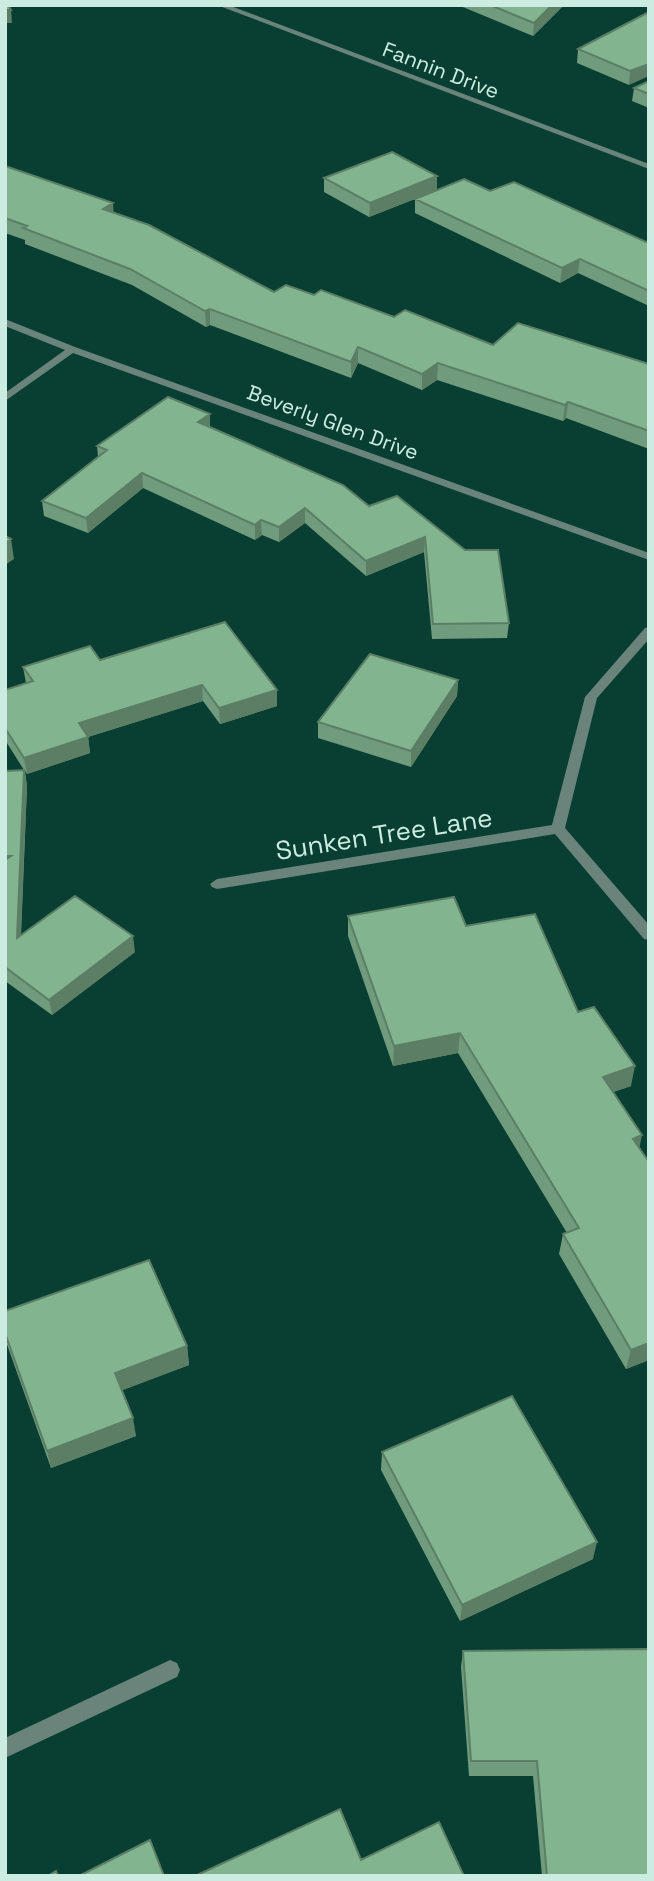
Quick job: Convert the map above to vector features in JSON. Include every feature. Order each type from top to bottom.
[{"type":"street","name":"Fannin Drive","points":[[221,5],[649,167]]},
{"type":"street","name":"Beverly Glen Drive","points":[[5,322],[72,349],[649,556]]},
{"type":"street","points":[[5,398],[72,349]]},
{"type":"street","points":[[649,631],[591,697],[558,829],[649,935]]},
{"type":"street","name":"Sunken Tree Lane","points":[[217,884],[558,829]]},
{"type":"street","points":[[5,1748],[170,1670]]},
{"type":"building","points":[[490,5],[552,5],[534,23]]},
{"type":"building","points":[[649,12],[649,64],[630,71],[578,49]]},
{"type":"building","points":[[649,81],[649,94],[634,88]]},
{"type":"building","points":[[392,152],[437,176],[370,203],[324,178]]},
{"type":"building","points":[[5,166],[113,203],[103,209],[149,225],[274,292],[286,285],[314,295],[321,290],[394,317],[405,310],[493,345],[518,323],[649,364],[649,431],[568,402],[565,405],[438,363],[422,374],[358,347],[351,362],[210,309],[205,311],[130,269],[23,228],[27,226],[5,218]]},
{"type":"building","points":[[464,179],[490,191],[514,182],[646,242],[649,241],[649,291],[580,259],[562,268],[415,199]]},
{"type":"building","points":[[168,397],[210,414],[198,422],[343,485],[369,506],[397,496],[465,550],[498,550],[509,623],[433,624],[425,537],[366,561],[305,508],[279,527],[261,520],[255,525],[142,473],[86,518],[42,501],[107,450],[97,446]]},
{"type":"building","points":[[225,622],[277,690],[219,708],[202,685],[79,723],[88,737],[24,758],[5,728],[5,690],[33,681],[23,667],[90,646],[100,660]]},
{"type":"building","points":[[370,654],[458,680],[411,751],[318,722]]},
{"type":"building","points":[[24,770],[17,938],[75,896],[133,936],[49,1000],[5,967],[5,860],[11,856],[5,856],[5,771]]},
{"type":"building","points":[[454,897],[466,926],[535,914],[578,1012],[594,1007],[635,1066],[603,1077],[642,1135],[633,1139],[649,1162],[649,1343],[631,1350],[563,1234],[579,1228],[460,1033],[394,1046],[348,916]]},
{"type":"building","points":[[149,1260],[187,1346],[115,1373],[133,1418],[47,1451],[5,1333],[5,1311]]},
{"type":"building","points":[[512,1396],[597,1542],[462,1605],[382,1452]]},
{"type":"building","points":[[649,1649],[649,1876],[547,1876],[537,1761],[471,1761],[463,1651]]},
{"type":"building","points":[[340,1809],[361,1860],[439,1822],[464,1876],[195,1876]]},
{"type":"building","points":[[150,1840],[164,1876],[79,1876]]}]
